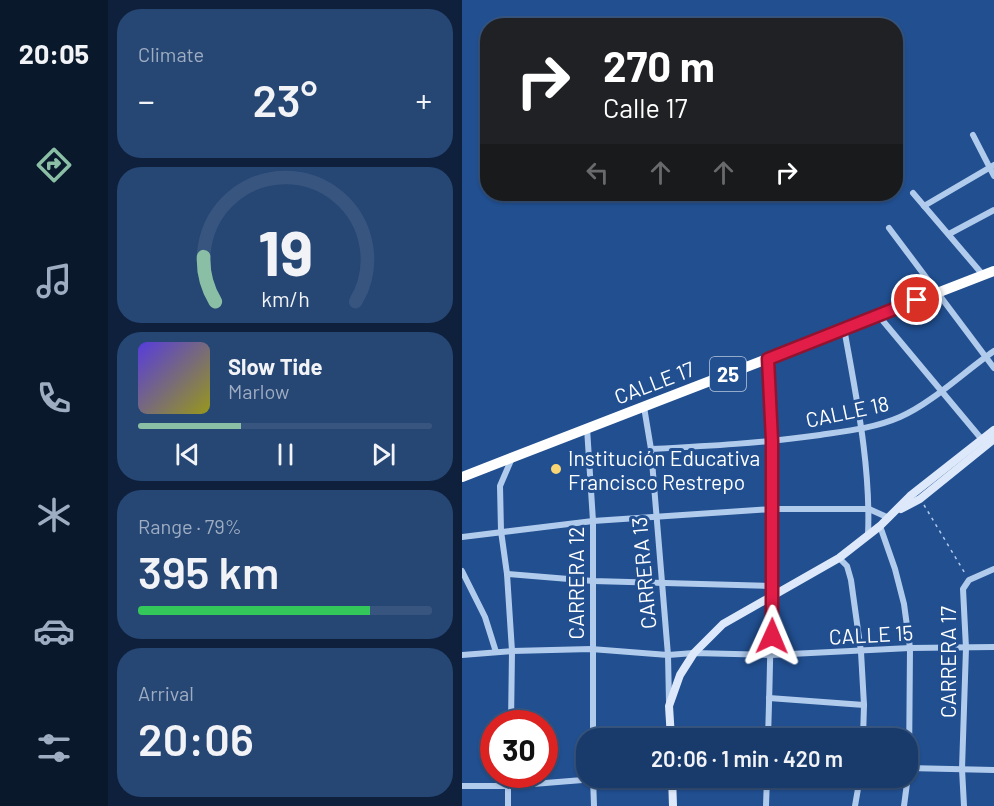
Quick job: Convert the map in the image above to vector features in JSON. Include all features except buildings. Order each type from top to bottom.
[{"type":"highway","name":"CALLE 17","points":[[462,477],[994,271]]},
{"type":"street","points":[[973,135],[992,166],[994,176]]},
{"type":"street","points":[[924,206],[992,166]]},
{"type":"street","points":[[913,194],[950,234],[982,275]]},
{"type":"street","points":[[950,234],[994,210]]},
{"type":"street","points":[[889,228],[994,368]]},
{"type":"street","points":[[879,315],[985,442]]},
{"type":"street","points":[[844,328],[861,429],[869,509],[868,536]]},
{"type":"street","name":"CALLE 18","points":[[651,449],[772,441],[861,429],[902,416],[994,351]]},
{"type":"street","points":[[768,359],[772,441],[772,597],[768,728]]},
{"type":"street","name":"CARRERA 13","points":[[644,406],[651,449],[668,655],[670,728]]},
{"type":"street","name":"CARRERA 12","points":[[587,428],[593,520],[591,649],[593,728]]},
{"type":"street","points":[[462,537],[593,520],[772,509],[869,509],[892,515],[920,499],[985,442],[994,430]]},
{"type":"street","points":[[669,706],[680,675],[694,653],[723,624],[839,558],[880,526],[910,496],[985,442],[994,439]]},
{"type":"street","points":[[511,710],[512,651],[507,574],[501,531],[500,486],[512,458]]},
{"type":"street","points":[[880,526],[904,604],[910,648],[909,728]]},
{"type":"street","points":[[839,558],[847,566],[851,580],[861,652],[863,728]]},
{"type":"street","points":[[969,580],[994,569]]},
{"type":"street","points":[[462,571],[464,582],[485,617],[496,652]]},
{"type":"street","points":[[507,574],[593,581],[772,585]]},
{"type":"street","name":"CARRERA 17","points":[[963,806],[966,648],[963,589],[969,580]]},
{"type":"street","name":"CALLE 15","points":[[462,655],[591,649],[668,655],[694,653],[771,655],[910,648],[994,647]]},
{"type":"street","points":[[769,698],[864,705]]},
{"type":"street","points":[[918,768],[994,771]]},
{"type":"street","points":[[558,781],[576,780]]},
{"type":"street","points":[[462,786],[480,786]]},
{"type":"street","points":[[508,788],[508,806]]},
{"type":"street","points":[[593,788],[594,806]]},
{"type":"street","points":[[672,788],[673,806]]},
{"type":"street","points":[[766,788],[766,806]]},
{"type":"street","points":[[855,806],[858,788]]},
{"type":"street","points":[[904,806],[906,788]]},
{"type":"path","name":"CARRERA 17","points":[[920,499],[969,580]]},
{"type":"place","name":"Institución Educativa Francisco Restrepo","points":[[556,469]]},
{"type":"route","points":[[772,636],[772,441],[768,359],[917,300]]}]
